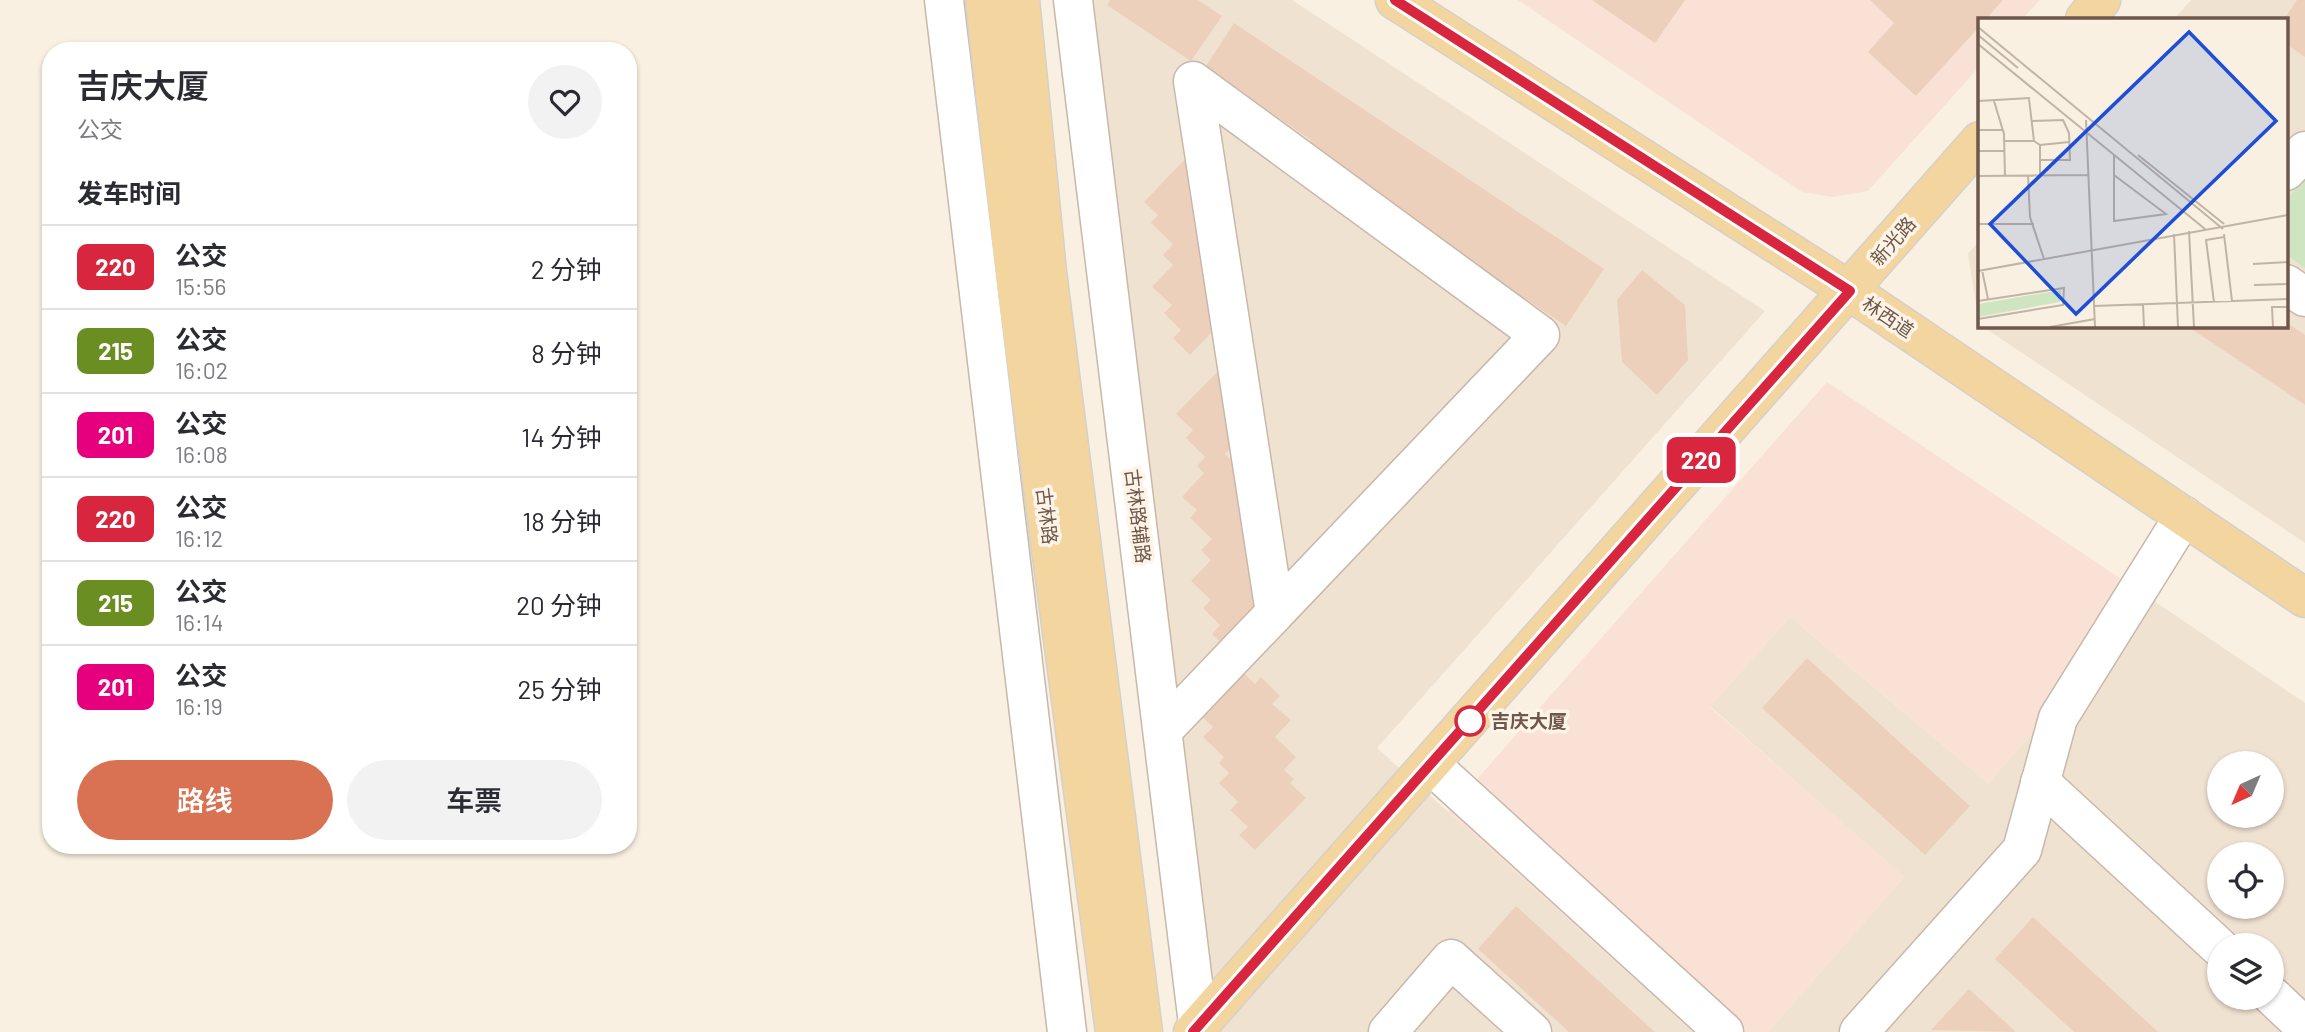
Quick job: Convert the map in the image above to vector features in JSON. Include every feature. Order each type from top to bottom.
[{"type":"main road","name":"古林路","points":[[985,0],[1016,284],[1115,1032]]},
{"type":"main road","name":"古林路","points":[[1020,0],[1047,272],[1143,1032]]},
{"type":"main road","name":"林西道","points":[[1395,0],[1850,291],[2305,598]]},
{"type":"main road","points":[[2086,18],[2101,0]]},
{"type":"main road","name":"新光路","points":[[1197,1030],[1850,291],[1978,142]]},
{"type":"street","points":[[944,0],[1067,1032]]},
{"type":"street","name":"古林路辅路","points":[[1073,0],[1164,729],[1197,1030]]},
{"type":"street","points":[[1164,729],[1275,613],[1540,335],[1193,81],[1275,613]]},
{"type":"street","points":[[2288,169],[2305,151]]},
{"type":"street","points":[[2288,285],[2305,297]]},
{"type":"street","points":[[1860,1032],[2022,850],[2058,718],[2184,516]]},
{"type":"street","points":[[1431,765],[1724,1032]]},
{"type":"street","points":[[2040,782],[2207,936]]},
{"type":"street","points":[[1388,1032],[1451,959],[1532,1032]]},
{"type":"street","points":[[2284,1007],[2305,1027]]},
{"type":"shaded area","points":[[1065,0],[1292,0],[1765,311],[1377,748],[1694,1032],[1215,1032]]},
{"type":"shaded area","points":[[1518,0],[2040,0],[2023,18],[1978,18],[1978,68],[1868,191],[1833,197],[1802,192]]},
{"type":"shaded area","points":[[2191,0],[2305,0],[2305,543],[1983,327],[2288,327],[2288,18],[2175,18]]},
{"type":"shaded area","points":[[1978,242],[1978,318],[1968,254]]},
{"type":"shaded area","points":[[1827,382],[2151,599],[1988,783],[1790,617],[1710,707],[1905,877],[1768,1032],[1694,1032],[1448,812]]},
{"type":"shaded area","points":[[2151,599],[2305,703],[2305,1032],[1768,1032],[1904,877],[1710,706],[1790,617],[1988,783]]},
{"type":"green space","points":[[2305,180],[2305,268],[2288,256],[2288,197]]},
{"type":"building","points":[[1110,0],[1198,0],[1222,16],[1191,61],[1107,5]]},
{"type":"building","points":[[1592,0],[1685,0],[1655,43]]},
{"type":"building","points":[[1870,0],[2003,0],[1987,18],[1978,18],[1978,28],[1916,96],[1868,52],[1894,23]]},
{"type":"building","points":[[2297,0],[2305,0],[2305,57],[2288,45],[2288,18],[2285,18]]},
{"type":"building","points":[[1234,23],[1604,269],[1566,326],[1304,152],[1311,140],[1204,69]]},
{"type":"building","points":[[1186,158],[1241,301],[1190,355],[1173,338],[1181,330],[1164,313],[1172,305],[1152,287],[1173,265],[1163,255],[1173,244],[1151,223],[1158,215],[1144,202]]},
{"type":"building","points":[[1642,270],[1685,305],[1688,360],[1657,395],[1622,362],[1617,300]]},
{"type":"building","points":[[2288,323],[2305,335],[2305,405],[2188,327],[2288,327]]},
{"type":"building","points":[[1217,372],[1229,384],[1252,426],[1225,454],[1238,467],[1280,596],[1229,650],[1212,634],[1220,625],[1203,608],[1211,600],[1191,581],[1211,560],[1201,550],[1212,539],[1190,518],[1197,510],[1182,497],[1204,473],[1197,466],[1205,457],[1186,438],[1193,430],[1176,414]]},
{"type":"building","points":[[1807,658],[1970,806],[1925,855],[1762,708]]},
{"type":"building","points":[[1238,667],[1255,684],[1261,677],[1280,696],[1272,704],[1291,720],[1275,737],[1296,757],[1284,770],[1294,779],[1290,783],[1306,798],[1255,850],[1239,835],[1248,827],[1230,810],[1238,802],[1219,783],[1229,773],[1219,763],[1224,757],[1203,737],[1213,727],[1196,711]]},
{"type":"building","points":[[1516,906],[1655,1032],[1569,1032],[1478,949]]},
{"type":"building","points":[[2033,917],[2158,1032],[2074,1032],[1995,959]]},
{"type":"building","points":[[1969,989],[2016,1032],[1931,1030]]},
{"type":"bus line","name":"220","points":[[1193,1032],[1850,291],[1395,0]]},
{"type":"place","name":"吉庆大厦","points":[[1470,721]]}]
